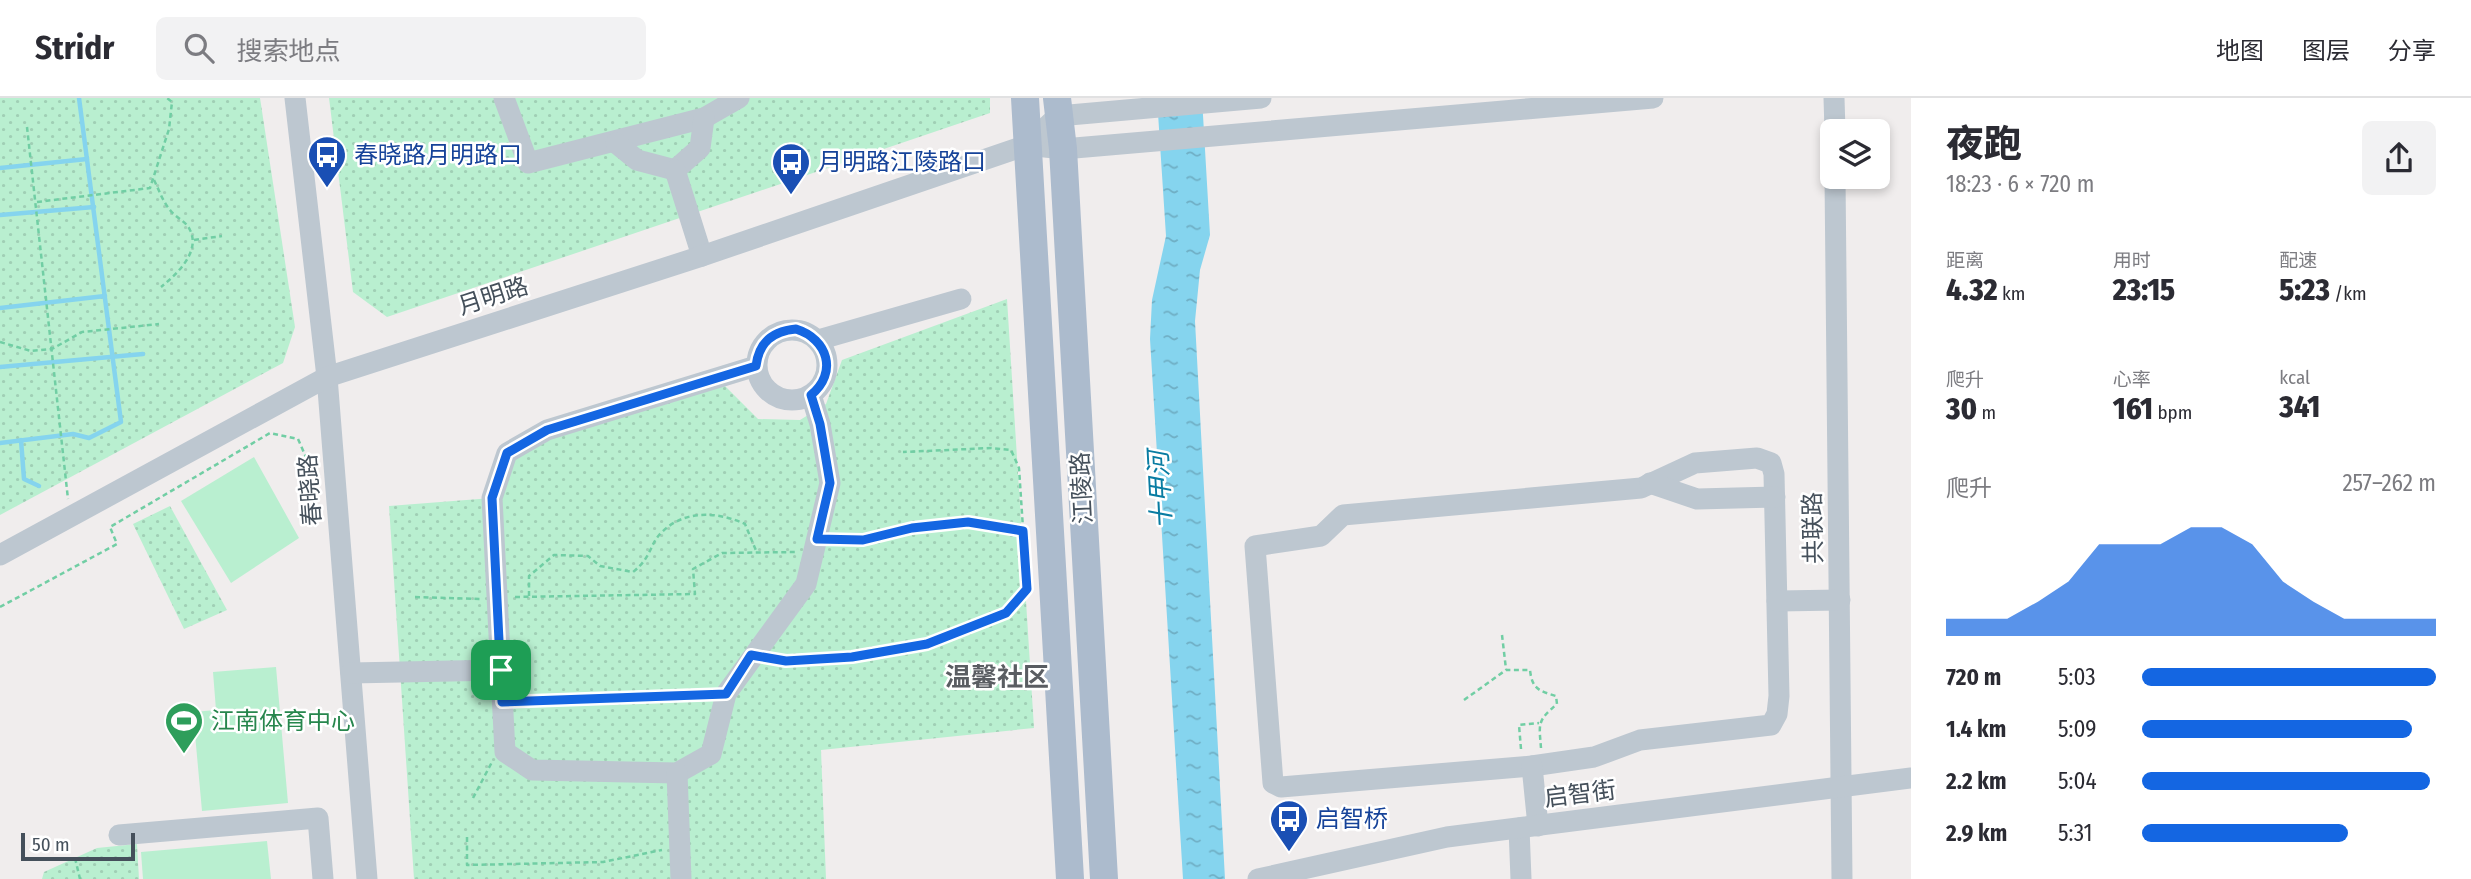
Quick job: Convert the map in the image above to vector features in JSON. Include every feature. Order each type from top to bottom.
[{"type":"main road","name":"江陵路","points":[[1024,98],[1070,879]]},
{"type":"main road","name":"江陵路","points":[[1057,107],[1063,149],[1104,879]]},
{"type":"street","name":"春晓路","points":[[295,98],[327,377],[367,879]]},
{"type":"street","points":[[504,98],[528,163],[617,143],[704,118],[739,98]]},
{"type":"street","points":[[1057,107],[1136,110],[1261,98]]},
{"type":"street","name":"月明路","points":[[0,555],[327,377],[702,256],[1027,145],[1063,149],[1653,98]]},
{"type":"street","points":[[1834,98],[1835,119]]},
{"type":"street","name":"月明路","points":[[1027,145],[1057,107]]},
{"type":"street","points":[[676,170],[700,148],[704,118]]},
{"type":"street","points":[[617,143],[637,160],[676,170]]},
{"type":"street","points":[[676,170],[702,256]]},
{"type":"street","name":"共联路","points":[[1835,189],[1842,879]]},
{"type":"street","points":[[818,340],[961,299]]},
{"type":"street","points":[[796,329],[818,340],[827,358],[828,369],[819,388],[811,395],[790,400],[770,393],[758,376],[756,366],[758,354],[773,335],[796,329]]},
{"type":"street","points":[[756,366],[547,430],[507,453],[492,498],[505,752],[532,770],[677,773],[710,754],[726,694],[751,655],[806,584],[830,483],[820,424],[811,395]]},
{"type":"street","points":[[1758,458],[1771,463],[1775,497],[1779,696],[1777,714],[1771,725],[1640,740],[1594,757],[1534,756],[1282,787],[1273,783],[1270,778],[1255,546],[1321,536],[1343,515],[1641,488],[1650,483],[1695,463],[1758,458]]},
{"type":"street","points":[[1650,483],[1697,499],[1775,497]]},
{"type":"street","points":[[1777,601],[1840,600]]},
{"type":"street","points":[[351,673],[501,670]]},
{"type":"street","points":[[1521,879],[1534,756]]},
{"type":"street","points":[[677,773],[681,879]]},
{"type":"street","name":"启智街","points":[[1258,879],[1447,837],[1911,778]]},
{"type":"street","points":[[119,835],[318,818],[323,879]]},
{"type":"path","points":[[35,202],[150,188],[169,129],[172,102],[167,98]]},
{"type":"path","points":[[27,127],[71,516]]},
{"type":"path","points":[[154,180],[170,210],[185,223],[193,240],[190,254],[177,274],[161,287]]},
{"type":"path","points":[[193,240],[222,236]]},
{"type":"path","points":[[0,342],[31,351],[52,349],[60,347],[82,332],[159,324]]},
{"type":"path","points":[[0,607],[117,544],[110,527],[270,433],[298,439],[309,464]]},
{"type":"path","points":[[751,655],[786,661],[852,657],[927,644],[1006,613],[1027,589],[1020,468],[1011,450],[991,448],[904,452]]},
{"type":"path","points":[[529,596],[529,576],[554,555],[588,556],[600,566],[633,572],[648,561],[661,532],[689,516],[723,514],[746,524],[757,553]]},
{"type":"path","points":[[415,597],[497,599],[529,596],[695,594],[692,569],[722,553],[757,553],[863,540],[912,528],[968,522],[1023,531]]},
{"type":"path","points":[[1502,635],[1506,670]]},
{"type":"path","points":[[1464,700],[1506,670],[1530,670],[1531,684],[1536,690],[1556,696],[1557,704],[1541,717],[1534,756],[1521,753],[1519,725],[1539,723]]},
{"type":"path","points":[[502,702],[726,694]]},
{"type":"path","points":[[473,798],[487,766],[505,752]]},
{"type":"path","points":[[467,837],[467,864],[603,862],[680,847]]},
{"type":"path","points":[[75,858],[80,879]]},
{"type":"green space","points":[[0,98],[260,98],[295,327],[283,363],[0,515]]},
{"type":"green space","points":[[329,98],[990,98],[990,113],[387,317],[353,292]]},
{"type":"green space","points":[[1007,299],[1034,728],[821,750],[826,879],[414,879],[389,506],[492,498],[507,453],[717,378],[758,419],[800,420],[826,404],[842,360]]},
{"type":"green space","points":[[254,457],[299,538],[231,583],[181,501]]},
{"type":"green space","points":[[170,506],[227,610],[184,629],[133,524]]},
{"type":"green space","points":[[276,667],[288,803],[202,811],[193,712],[216,710],[213,672]]},
{"type":"green space","points":[[267,841],[271,879],[143,879],[141,852]]},
{"type":"green space","points":[[137,844],[139,879],[42,879],[44,872],[97,848]]},
{"type":"water","name":"十甲河","points":[[1157,98],[1202,98],[1210,235],[1200,270],[1195,321],[1225,879],[1183,879],[1150,339],[1152,300],[1166,236]]},
{"type":"waterway","points":[[0,443],[73,434],[89,438],[121,422],[79,98]]},
{"type":"waterway","points":[[0,168],[87,159]]},
{"type":"waterway","points":[[0,215],[94,207]]},
{"type":"waterway","points":[[0,308],[105,296]]},
{"type":"waterway","points":[[0,367],[143,354]]},
{"type":"waterway","points":[[21,440],[24,479],[39,486]]},
{"type":"place","name":"春晓路月明路口","points":[[327,189]]},
{"type":"place","name":"月明路江陵路口","points":[[791,196]]},
{"type":"place","name":"江南体育中心","points":[[184,755]]},
{"type":"place","name":"启智桥","points":[[1289,853]]},
{"type":"district","name":"温馨社区","points":[[997,677]]},
{"type":"route","points":[[796,329],[808,333],[818,340],[827,358],[825,380],[811,395],[820,424],[830,483],[817,539],[863,540],[912,528],[968,522],[1023,531],[1027,589],[1006,613],[927,644],[852,657],[786,661],[751,655],[726,694],[502,702],[501,670],[492,498],[507,453],[547,430],[756,366],[764,343],[784,330],[796,329]]}]
